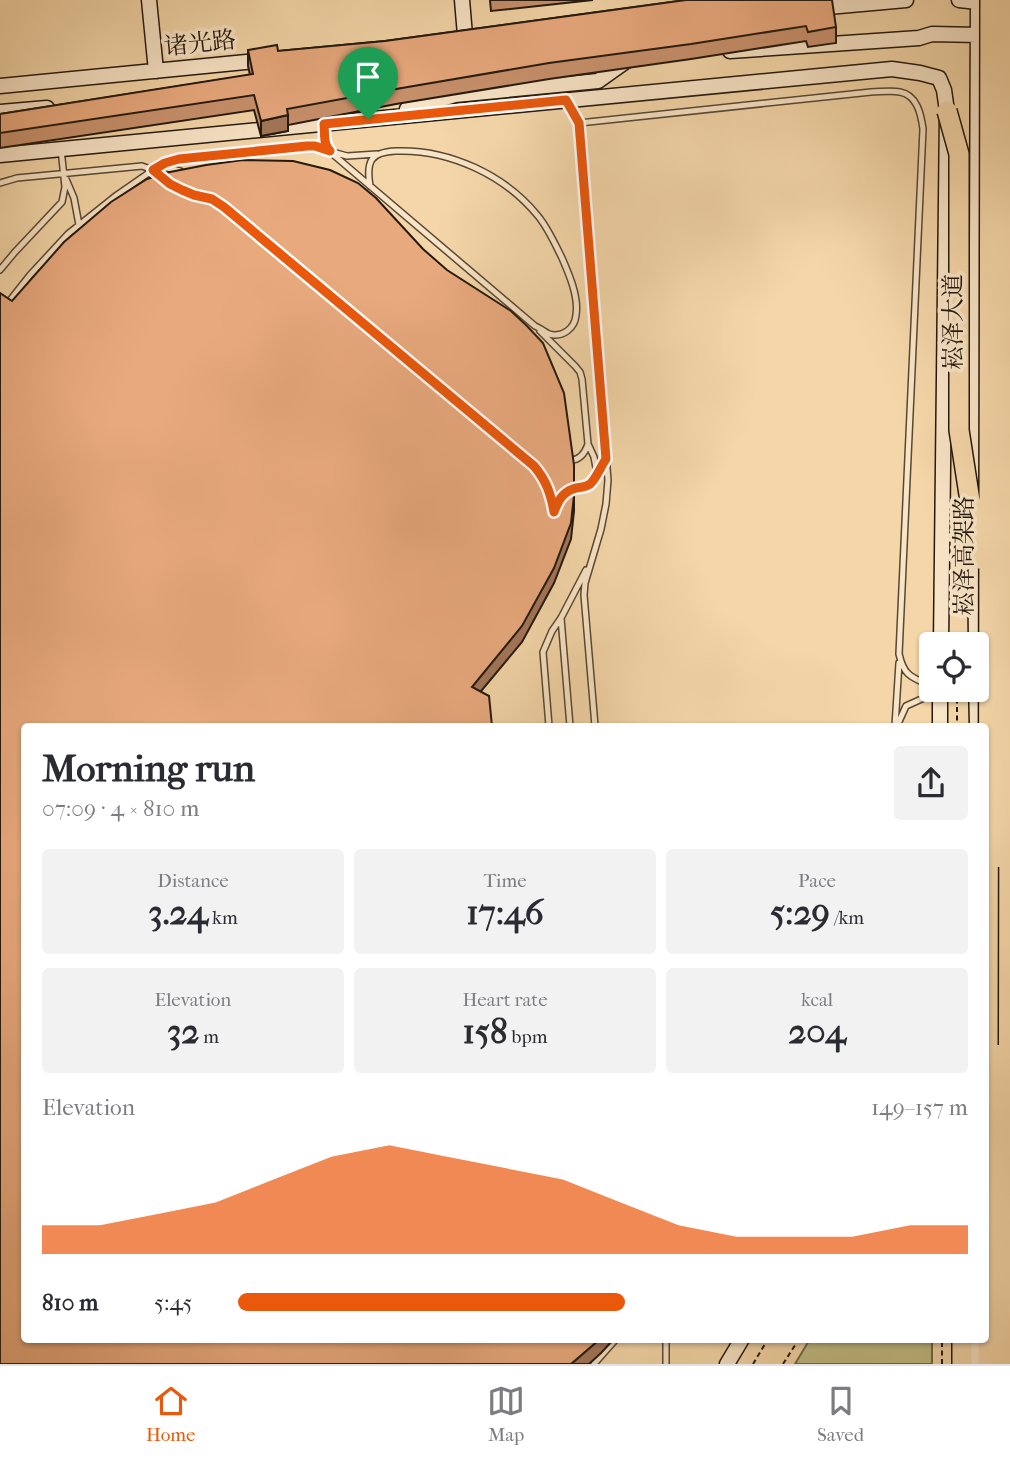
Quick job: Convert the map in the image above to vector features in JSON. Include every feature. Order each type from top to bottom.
[{"type":"highway","name":"崧泽高架路","points":[[1004,1364],[1002,858],[1006,0]]},
{"type":"highway","name":"崧泽高架路","points":[[982,1],[989,723]]},
{"type":"highway","points":[[947,111],[959,154],[959,430],[989,615]]},
{"type":"highway","points":[[1002,858],[1010,989]]},
{"type":"highway","points":[[962,1343],[962,1364]]},
{"type":"highway","name":"崧泽高架路","points":[[988,1343],[988,1364]]},
{"type":"main road","points":[[149,0],[156,71]]},
{"type":"main road","points":[[462,0],[467,61]]},
{"type":"main road","points":[[800,10],[906,0]]},
{"type":"main road","points":[[959,0],[982,1],[1010,16]]},
{"type":"main road","name":"崧泽大道","points":[[976,632],[978,34],[982,1]]},
{"type":"main road","points":[[712,53],[919,38],[932,34],[978,34]]},
{"type":"main road","points":[[368,119],[455,95],[598,81],[637,58],[603,61]]},
{"type":"main road","name":"诸光路","points":[[0,86],[277,59]]},
{"type":"main road","points":[[0,155],[892,69],[939,78],[947,111],[941,632]]},
{"type":"main road","points":[[0,112],[55,107]]},
{"type":"main road","points":[[989,688],[1010,688]]},
{"type":"main road","points":[[940,702],[940,723]]},
{"type":"main road","points":[[976,702],[977,723]]},
{"type":"main road","points":[[727,1364],[740,1343]]},
{"type":"main road","points":[[976,1343],[976,1364]]},
{"type":"lane","points":[[579,123],[871,92],[901,92],[915,101],[921,114],[923,129],[896,723]]},
{"type":"lane","points":[[566,100],[579,123],[608,480],[606,504],[584,594],[595,723]]},
{"type":"lane","points":[[0,313],[68,234],[117,195],[165,163],[179,159],[315,146],[330,151],[347,156],[411,151],[460,161],[492,176],[538,216],[556,245],[569,274],[576,314],[573,325],[568,331],[558,335],[549,334],[536,326],[330,151],[326,147],[324,124]]},
{"type":"lane","points":[[0,271],[62,202],[65,187],[61,149]]},
{"type":"lane","points":[[230,159],[237,153]]},
{"type":"lane","points":[[370,186],[369,164],[381,153]]},
{"type":"lane","points":[[0,183],[17,178],[142,166],[153,170],[170,184]]},
{"type":"lane","points":[[153,170],[163,167],[184,173]]},
{"type":"lane","points":[[63,173],[74,198],[79,225]]},
{"type":"lane","points":[[536,326],[580,372],[588,444],[597,473]]},
{"type":"lane","points":[[565,459],[579,458],[588,444]]},
{"type":"lane","points":[[562,495],[568,489],[582,488],[591,483],[606,459]]},
{"type":"lane","points":[[549,723],[543,652],[593,554]]},
{"type":"lane","points":[[561,618],[570,723]]},
{"type":"lane","points":[[899,654],[902,669],[919,680]]},
{"type":"lane","points":[[898,723],[906,706],[919,700]]},
{"type":"lane","points":[[594,1364],[612,1343]]},
{"type":"lane","points":[[666,1343],[666,1364]]},
{"type":"path","points":[[957,702],[957,723]]},
{"type":"path","points":[[753,1364],[766,1343]]},
{"type":"path","points":[[783,1364],[796,1343]]},
{"type":"path","points":[[942,1343],[942,1364]]},
{"type":"shaded area","points":[[808,1343],[932,1343],[932,1364],[795,1364]]},
{"type":"building","points":[[686,0],[832,0],[836,27],[808,32],[806,26],[549,63],[287,109],[288,115],[261,121],[254,95],[0,133],[0,114],[253,74],[248,50],[277,45],[278,51],[385,41]]},
{"type":"building","points":[[243,160],[293,161],[330,170],[358,183],[447,270],[511,311],[527,326],[543,343],[564,393],[574,465],[571,523],[554,568],[522,626],[472,687],[489,696],[492,723],[21,723],[21,1343],[595,1343],[571,1364],[0,1364],[0,293],[12,301],[64,242],[111,202],[147,179],[206,165]]},
{"type":"route","points":[[566,100],[579,123],[606,459],[591,483],[562,495],[554,512],[552,496],[542,475],[534,466],[224,207],[212,199],[194,195],[170,184],[153,170],[179,159],[307,146],[330,151],[326,147],[324,124],[368,119],[566,100]]}]
